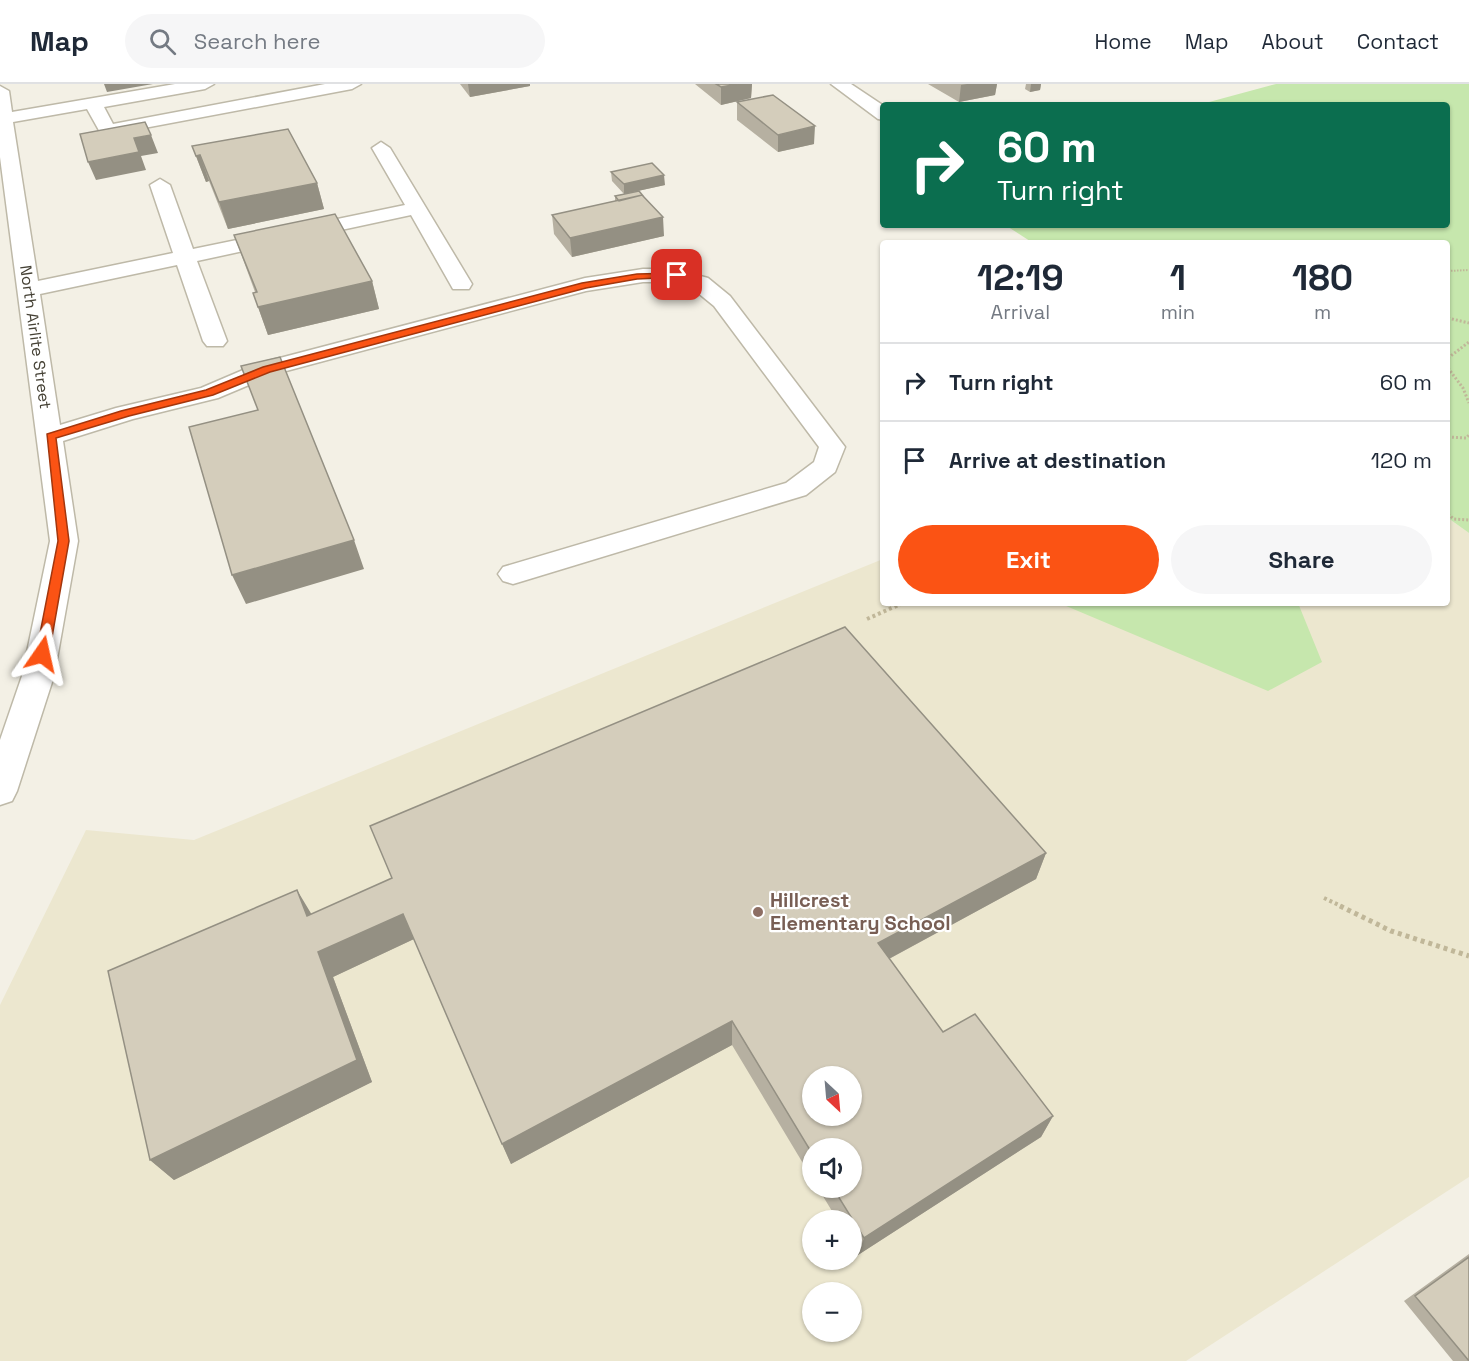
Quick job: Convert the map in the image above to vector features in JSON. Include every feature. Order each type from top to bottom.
[{"type":"street","points":[[2,119],[206,84]]},
{"type":"street","points":[[93,103],[108,130],[352,84]]},
{"type":"street","points":[[840,84],[880,112]]},
{"type":"street","name":"North Airlite Street","points":[[0,91],[2,119],[51,436],[64,541],[38,676],[0,791]]},
{"type":"street","points":[[381,148],[460,284]]},
{"type":"street","points":[[160,185],[215,341]]},
{"type":"street","points":[[29,290],[417,208]]},
{"type":"street","points":[[51,436],[125,413],[209,393],[266,369],[585,285],[637,277],[677,275],[699,283],[722,301],[832,447],[826,466],[796,489],[513,574]]},
{"type":"path","points":[[1450,271],[1469,270]]},
{"type":"path","points":[[1450,318],[1469,323]]},
{"type":"path","points":[[1450,356],[1469,342]]},
{"type":"path","points":[[1450,371],[1463,388],[1469,403]]},
{"type":"path","points":[[1450,437],[1466,438],[1469,435]]},
{"type":"path","points":[[1450,516],[1454,519],[1469,520]]},
{"type":"path","points":[[867,620],[897,606]]},
{"type":"path","points":[[1324,898],[1391,931],[1469,956]]},
{"type":"shaded area","name":"Hillcrest Elementary School","points":[[1450,519],[1469,533],[1469,1177],[1186,1361],[0,1361],[0,1005],[86,830],[194,840],[880,560],[880,606],[1450,606]]},
{"type":"green space","points":[[1276,84],[1469,84],[1469,533],[1450,519],[1450,240],[1028,240],[1010,228],[1450,228],[1450,102],[1209,102]]},
{"type":"green space","points":[[1066,606],[1299,606],[1322,662],[1268,691]]},
{"type":"building","points":[[716,84],[738,84],[721,87]]},
{"type":"building","points":[[773,95],[815,126],[778,135],[737,102]]},
{"type":"building","points":[[145,122],[151,135],[134,138],[139,152],[88,162],[80,134]]},
{"type":"building","points":[[288,129],[317,183],[219,202],[200,155],[196,156],[192,146]]},
{"type":"building","points":[[652,163],[664,175],[624,184],[611,172]]},
{"type":"building","points":[[639,191],[644,197],[642,195],[619,201],[615,196]]},
{"type":"building","points":[[642,195],[663,217],[570,238],[552,215]]},
{"type":"building","points":[[335,214],[372,281],[258,307],[253,293],[257,292],[234,235]]},
{"type":"building","points":[[280,357],[354,540],[232,575],[189,427],[258,410],[241,366]]},
{"type":"building","points":[[845,627],[1046,853],[878,943],[943,1032],[975,1014],[1053,1116],[864,1238],[862,1210],[847,1210],[839,1198],[862,1198],[862,1138],[803,1138],[732,1021],[502,1144],[403,914],[318,952],[357,1060],[150,1160],[108,971],[297,890],[307,916],[392,878],[370,826]]},
{"type":"building","points":[[1469,1257],[1469,1361],[1415,1296]]},
{"type":"place","name":"Hillcrest Elementary School","points":[[758,912]]},
{"type":"route","points":[[42,654],[64,541],[51,436],[125,413],[209,393],[266,369],[464,319],[585,285],[637,277],[677,275]]}]
